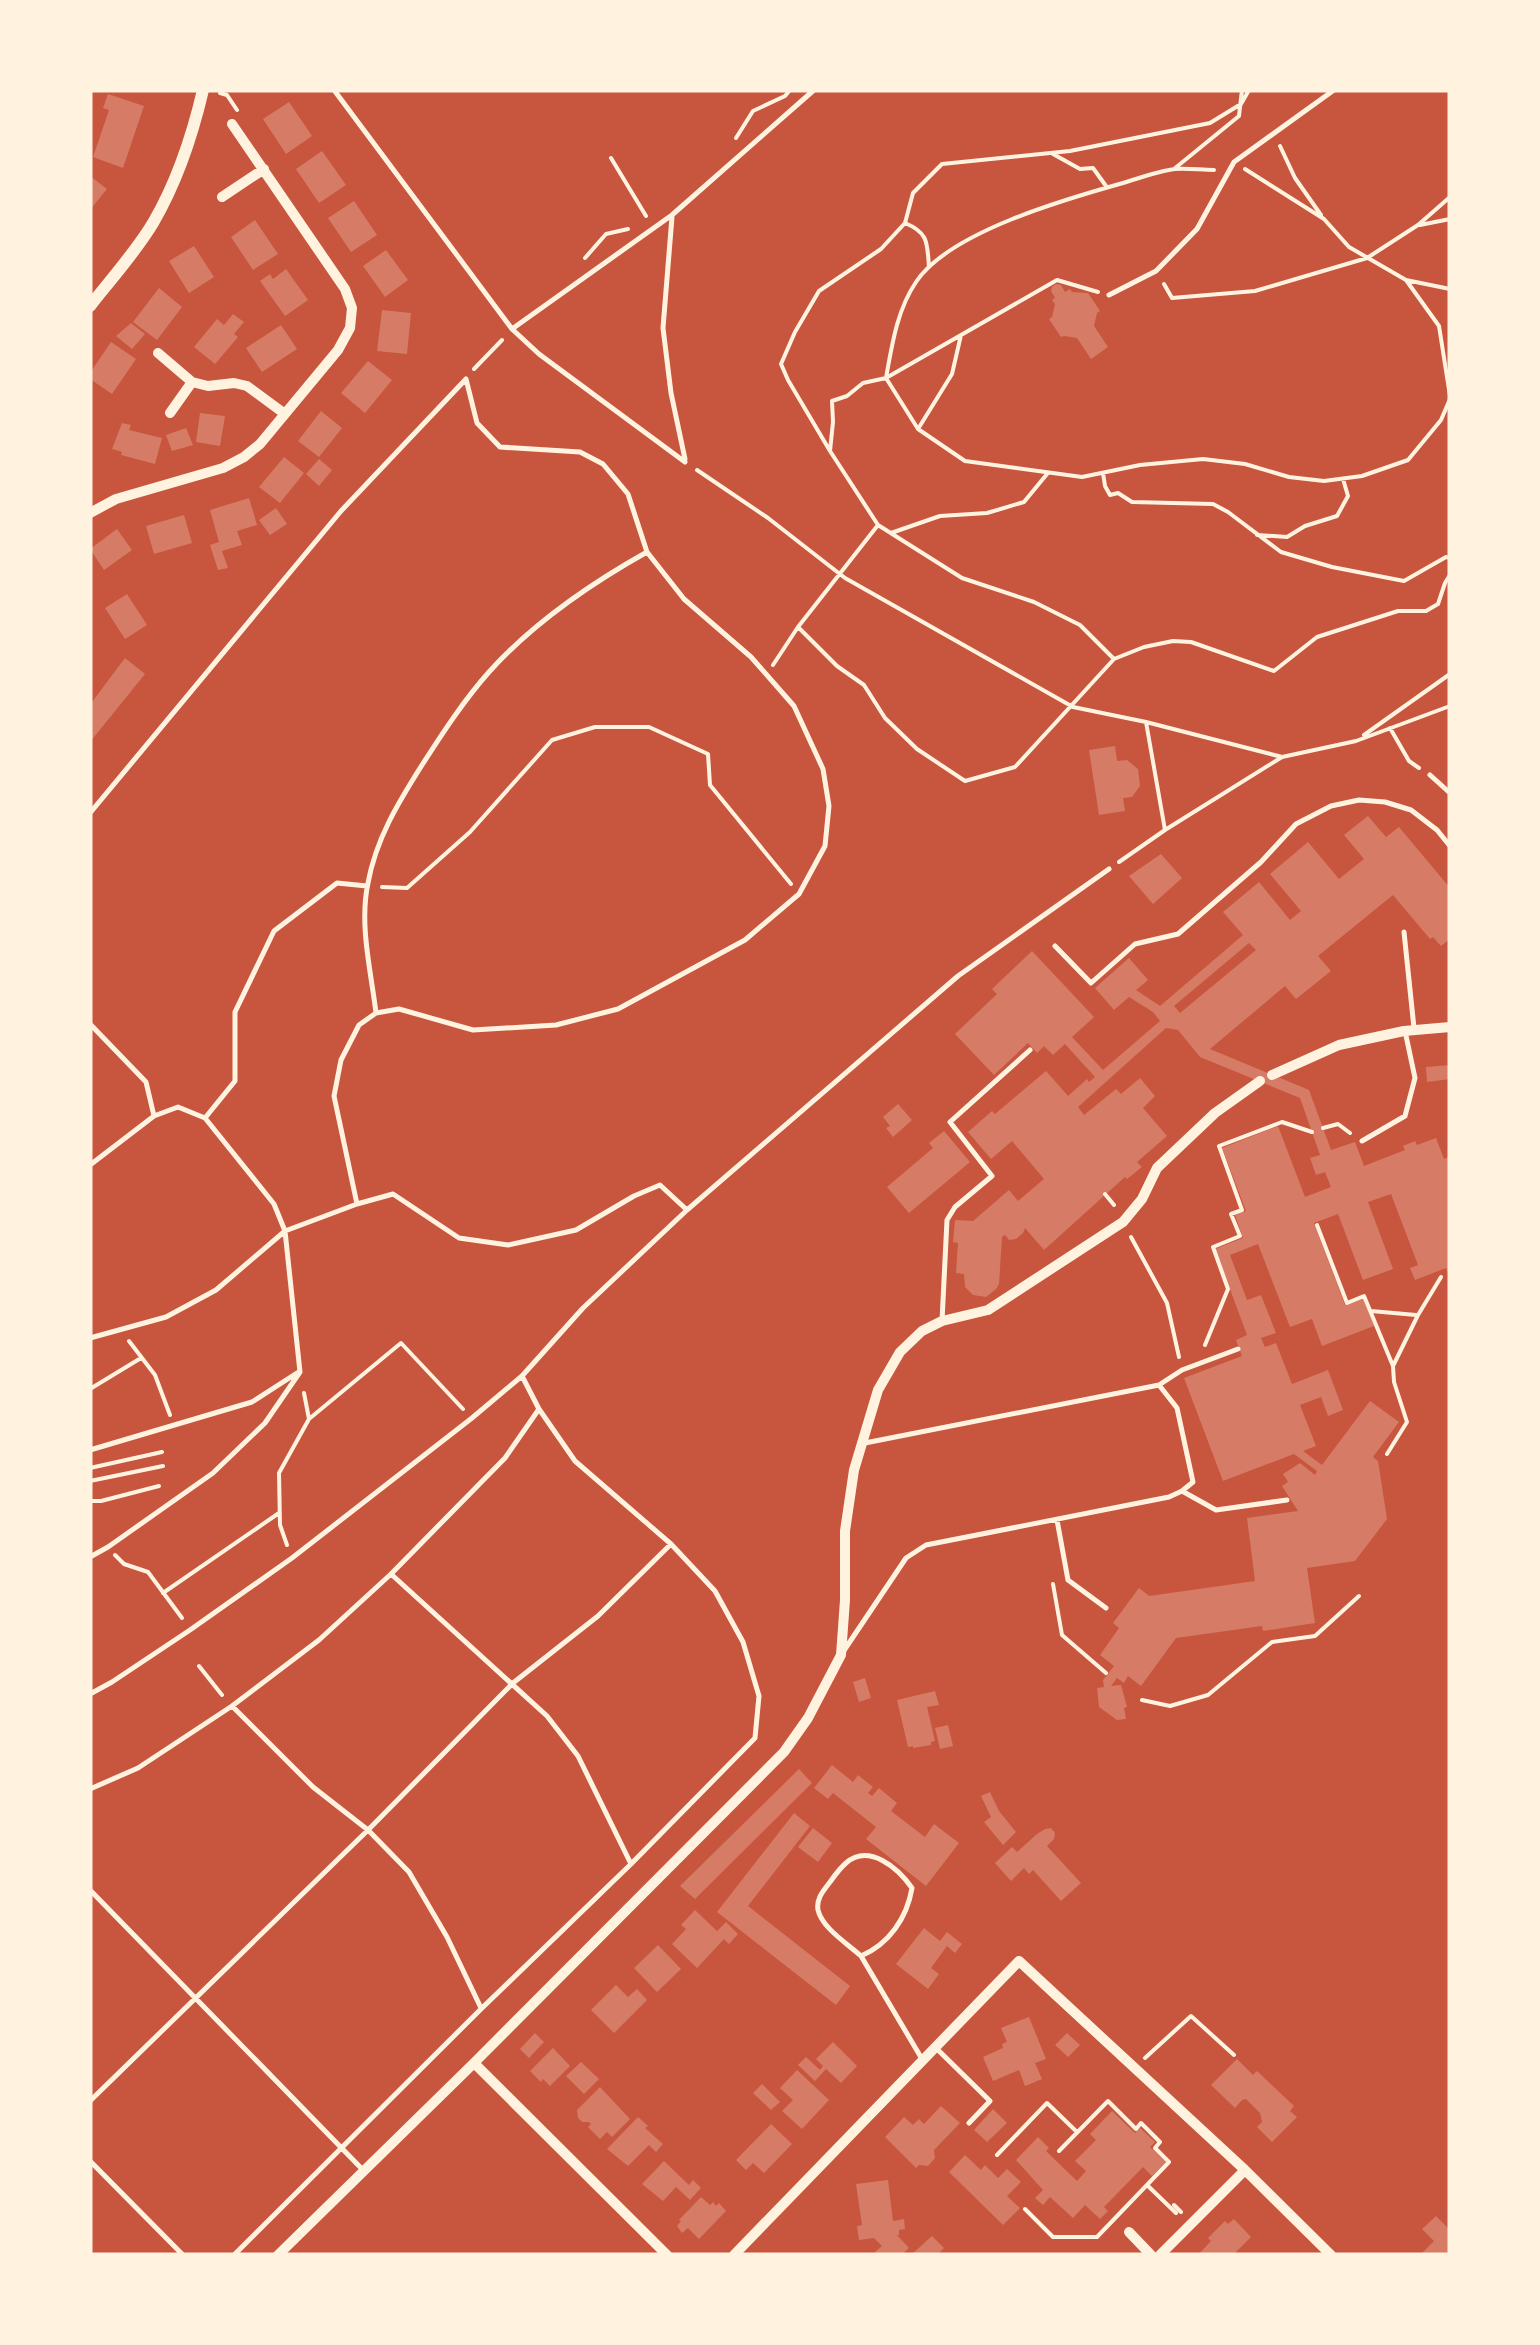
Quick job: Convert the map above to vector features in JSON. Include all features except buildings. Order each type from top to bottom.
[{"type":"street","points":[[90,306],[152,224],[174,181],[209,91]]},
{"type":"street","points":[[90,513],[116,499],[223,468],[244,457],[260,444],[338,350],[350,328],[352,308],[345,289],[232,124]]},
{"type":"street","points":[[222,197],[264,169]]},
{"type":"street","points":[[158,353],[192,382],[247,386],[285,414]]},
{"type":"street","points":[[170,413],[192,382]]},
{"type":"street","points":[[1272,1074],[1340,1046],[1409,1030],[1450,1026]]},
{"type":"street","points":[[278,2255],[784,1752],[808,1718],[841,1655],[845,1531],[854,1470],[878,1390],[900,1352],[922,1331],[942,1320],[988,1310],[1123,1222],[1142,1199],[1157,1168],[1216,1113],[1260,1081]]},
{"type":"street","points":[[734,2255],[1019,1961],[1331,2255]]},
{"type":"street","points":[[474,2063],[666,2255]]},
{"type":"street","points":[[1160,2255],[1245,2170]]},
{"type":"street","points":[[1128,2232],[1151,2255]]},
{"type":"lane","points":[[334,90],[512,329],[539,354],[685,462]]},
{"type":"lane","points":[[512,329],[672,215],[814,90]]},
{"type":"lane","points":[[1109,295],[1156,272],[1197,229],[1234,162],[1334,90]]},
{"type":"lane","points":[[672,215],[663,328],[685,462]]},
{"type":"lane","points":[[357,1204],[334,1096],[342,1060],[360,1025],[376,1013],[399,1009],[473,1030],[556,1025],[618,1009],[745,940],[799,894],[826,846],[829,806],[822,769],[794,706],[751,657],[684,600],[647,552],[628,494],[603,464],[580,452],[500,447],[476,423],[466,378]]},
{"type":"lane","points":[[90,812],[341,511],[466,378]]},
{"type":"lane","points":[[376,1013],[365,919],[367,886],[376,850],[394,809],[436,742],[488,673],[523,639],[595,582],[647,552]]},
{"type":"lane","points":[[1430,775],[1450,792]]},
{"type":"lane","points":[[1056,946],[1090,983],[1135,944],[1178,934],[1261,862],[1296,824],[1332,806],[1359,800],[1386,802],[1412,810],[1450,846]]},
{"type":"lane","points":[[90,1694],[292,1558],[472,1418],[522,1376],[583,1308],[688,1210],[958,976],[1109,869]]},
{"type":"lane","points":[[204,1118],[234,1081],[235,1012],[274,931],[337,882],[367,886]]},
{"type":"lane","points":[[1362,1141],[1404,1116],[1416,1078],[1409,1030],[1404,932]]},
{"type":"lane","points":[[90,1024],[146,1082],[154,1116]]},
{"type":"lane","points":[[942,1320],[947,1220],[956,1207],[992,1176],[950,1122],[1030,1050]]},
{"type":"lane","points":[[90,1166],[154,1116],[178,1107],[204,1118],[274,1204],[285,1231],[300,1372],[265,1423],[214,1474],[90,1557]]},
{"type":"lane","points":[[90,1338],[166,1317],[216,1290],[285,1231],[394,1194],[460,1238],[508,1245],[576,1230],[634,1196],[660,1186],[688,1210]]},
{"type":"lane","points":[[862,1443],[1160,1385],[1182,1370],[1238,1349]]},
{"type":"lane","points":[[90,1450],[252,1402],[300,1372]]},
{"type":"lane","points":[[234,2255],[755,1738],[760,1696],[744,1642],[715,1591],[671,1544],[575,1461],[539,1409],[522,1376]]},
{"type":"lane","points":[[841,1655],[906,1558],[926,1545],[1169,1497],[1194,1482],[1177,1408],[1160,1385]]},
{"type":"lane","points":[[90,1789],[138,1768],[232,1706],[319,1640],[391,1574],[505,1458],[539,1409]]},
{"type":"lane","points":[[1182,1492],[1216,1510],[1288,1500]]},
{"type":"lane","points":[[1057,1520],[1068,1580],[1106,1608]]},
{"type":"lane","points":[[90,2101],[368,1830],[512,1683],[598,1616],[671,1544]]},
{"type":"lane","points":[[391,1574],[547,1716],[578,1756],[632,1864]]},
{"type":"lane","points":[[232,1706],[312,1788],[368,1830],[409,1872],[447,1936],[481,2009]]},
{"type":"lane","points":[[861,1956],[886,1940],[904,1916],[912,1888],[901,1872],[868,1856],[856,1856],[844,1864],[818,1899],[818,1914],[861,1956],[924,2061]]},
{"type":"lane","points":[[90,1890],[363,2170]]},
{"type":"lane","points":[[936,2048],[990,2100],[969,2123]]},
{"type":"lane","points":[[90,2161],[183,2255]]},
{"type":"path","points":[[731,146],[753,111],[786,96],[790,90]]},
{"type":"path","points":[[1174,169],[1238,116],[1245,90]]},
{"type":"path","points":[[209,91],[227,95],[242,116],[232,124]]},
{"type":"path","points":[[1114,659],[1080,625],[1034,602],[962,578],[878,525],[830,451],[782,364],[794,332],[819,291],[881,249],[905,223],[913,193],[942,164],[1070,151],[1210,123],[1240,104]]},
{"type":"path","points":[[1274,132],[1295,178],[1349,246],[1406,280],[1450,288]]},
{"type":"path","points":[[1048,152],[1080,168],[1092,168],[1107,188]]},
{"type":"path","points":[[611,158],[652,224]]},
{"type":"path","points":[[1324,218],[1234,162],[1213,170],[1174,169],[1086,193],[990,227],[949,252],[916,282],[894,331],[886,378],[918,428],[966,461],[1082,477],[1140,465],[1202,459],[1324,481],[1362,476],[1408,460],[1441,420],[1450,398],[1439,326],[1406,280]]},
{"type":"path","points":[[1156,272],[1172,298],[1255,291],[1367,258],[1418,225],[1450,196]]},
{"type":"path","points":[[1418,225],[1450,219]]},
{"type":"path","points":[[905,223],[919,229],[927,244],[929,268]]},
{"type":"path","points":[[583,260],[606,234],[636,228]]},
{"type":"path","points":[[830,451],[832,401],[847,396],[863,382],[886,378],[1057,280],[1109,295]]},
{"type":"path","points":[[466,378],[512,329]]},
{"type":"path","points":[[918,428],[952,374],[961,335]]},
{"type":"path","points":[[1443,414],[1450,418]]},
{"type":"path","points":[[685,462],[768,518],[845,578],[1073,707],[1282,757]]},
{"type":"path","points":[[1103,473],[1110,495],[1118,493],[1132,502],[1213,504],[1280,552],[1332,567],[1404,581],[1450,558]]},
{"type":"path","points":[[891,534],[940,516],[988,513],[1024,502],[1047,474]]},
{"type":"path","points":[[1256,534],[1287,537],[1305,526],[1338,516],[1348,496],[1342,479]]},
{"type":"path","points":[[766,674],[878,525]]},
{"type":"path","points":[[798,627],[837,666],[864,685],[885,718],[917,749],[965,781],[1015,767],[1114,659],[1173,641],[1190,642],[1274,671],[1317,637],[1398,611],[1426,611],[1438,604],[1450,575]]},
{"type":"path","points":[[1356,740],[1450,674]]},
{"type":"path","points":[[1109,869],[1282,757],[1356,740],[1450,706]]},
{"type":"path","points":[[1146,722],[1165,830]]},
{"type":"path","points":[[367,886],[407,888],[470,832],[552,740],[594,727],[649,728],[708,754],[710,785],[799,894]]},
{"type":"path","points":[[1390,728],[1409,761],[1430,775]]},
{"type":"path","points":[[1198,1364],[1228,1289],[1212,1247],[1240,1236],[1231,1214],[1242,1210],[1219,1146],[1282,1122],[1312,1132]]},
{"type":"path","points":[[1323,1128],[1338,1124],[1362,1141]]},
{"type":"path","points":[[1105,1194],[1114,1205]]},
{"type":"path","points":[[1317,1225],[1347,1303],[1364,1296],[1394,1366],[1394,1382],[1407,1422],[1387,1454]]},
{"type":"path","points":[[1131,1237],[1167,1303],[1182,1370]]},
{"type":"path","points":[[1394,1366],[1441,1277]]},
{"type":"path","points":[[1371,1311],[1418,1315]]},
{"type":"path","points":[[120,1330],[155,1375],[174,1425]]},
{"type":"path","points":[[292,1558],[280,1525],[280,1472],[309,1420],[401,1343],[472,1418]]},
{"type":"path","points":[[90,1389],[142,1358]]},
{"type":"path","points":[[300,1372],[309,1420]]},
{"type":"path","points":[[90,1468],[162,1452]]},
{"type":"path","points":[[90,1481],[163,1466]]},
{"type":"path","points":[[90,1501],[160,1486]]},
{"type":"path","points":[[163,1593],[280,1512]]},
{"type":"path","points":[[108,1547],[124,1564],[148,1572],[190,1630]]},
{"type":"path","points":[[1052,1578],[1062,1635],[1106,1672]]},
{"type":"path","points":[[1142,1700],[1170,1706],[1208,1695],[1272,1642],[1315,1636],[1359,1596]]},
{"type":"path","points":[[199,1666],[232,1706]]},
{"type":"path","points":[[1134,2068],[1192,2016],[1234,2055]]},
{"type":"path","points":[[1025,2210],[1053,2237],[1098,2237],[1169,2162],[1155,2148],[1160,2142],[1141,2124],[1136,2128],[1108,2100],[1059,2151]]},
{"type":"path","points":[[997,2155],[1047,2104],[1077,2132]]},
{"type":"path","points":[[1147,2185],[1178,2215],[1181,2212],[1174,2204]]}]
